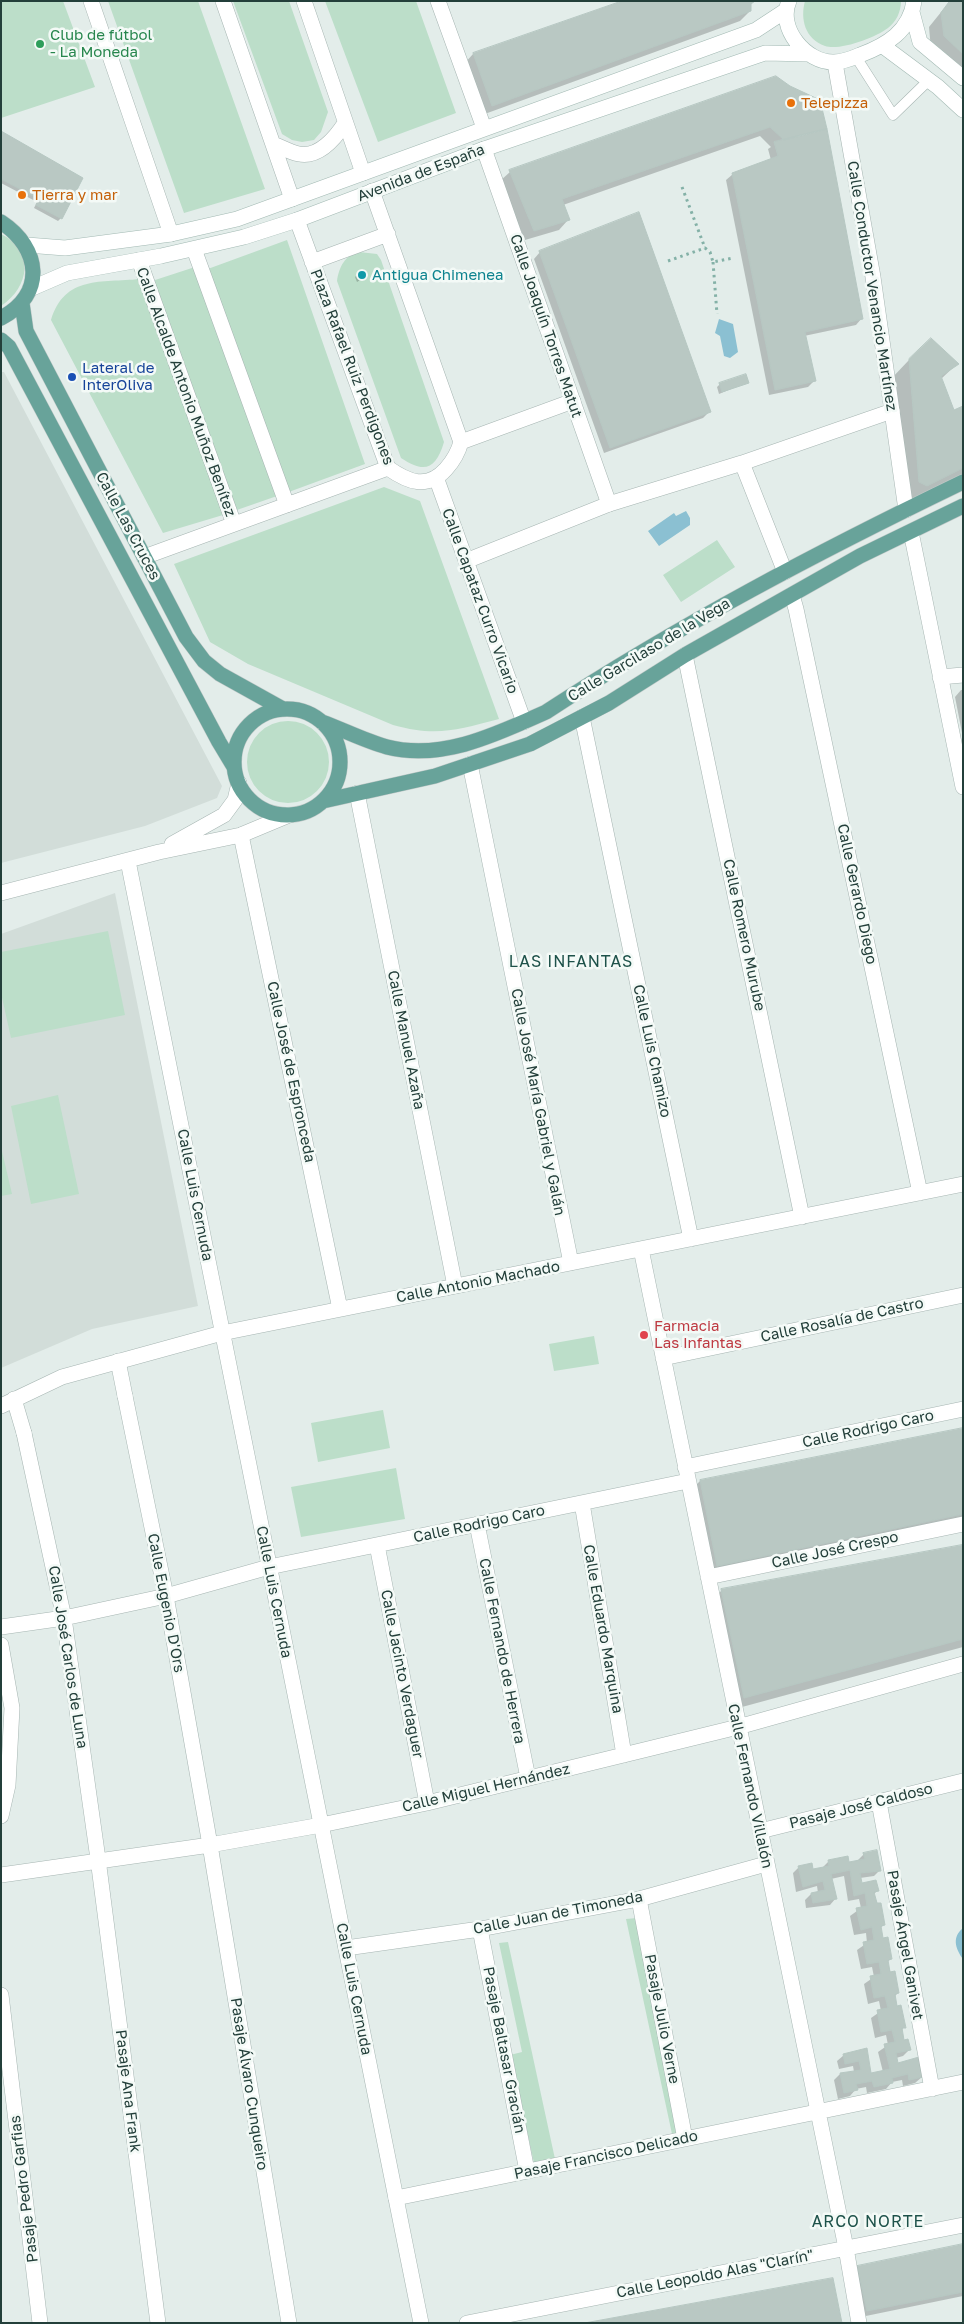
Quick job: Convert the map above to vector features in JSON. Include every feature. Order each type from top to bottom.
[{"type":"main road","points":[[1,222],[16,232],[27,246],[32,267],[30,289],[22,303],[11,313],[1,318]]},
{"type":"main road","name":"Calle Las Cruces","points":[[22,303],[26,331],[186,637],[204,661],[236,684],[283,709]]},
{"type":"main road","name":"Calle Las Cruces","points":[[1,340],[9,347],[234,767]]},
{"type":"main road","name":"Calle Garcilaso de la Vega","points":[[322,722],[386,746],[427,752],[461,745],[524,722],[546,712],[710,611],[963,482]]},
{"type":"main road","name":"Calle Garcilaso de la Vega","points":[[323,801],[435,776],[530,744],[608,703],[685,655],[860,556],[963,506]]},
{"type":"main road","points":[[283,709],[297,710],[310,714],[322,722],[333,736],[340,753],[340,770],[334,787],[323,801],[313,808],[289,815],[273,813],[259,807],[247,796],[238,783],[234,767],[235,750],[252,722],[267,713],[283,709]]},
{"type":"street","points":[[92,1],[172,234]]},
{"type":"street","points":[[222,1],[292,200]]},
{"type":"street","points":[[304,1],[363,173]]},
{"type":"street","points":[[438,1],[484,128]]},
{"type":"street","points":[[787,6],[787,25],[796,42],[809,54],[822,60],[835,62],[856,57],[883,46],[898,35],[913,7]]},
{"type":"street","name":"Avenida de España","points":[[27,246],[65,248],[172,234],[237,219],[756,30],[787,6]]},
{"type":"street","points":[[913,7],[920,42],[963,78]]},
{"type":"street","points":[[883,46],[929,80],[963,110]]},
{"type":"street","name":"Avenida de España","points":[[30,289],[67,273],[244,238],[297,220],[484,149],[765,53],[809,54]]},
{"type":"street","name":"Calle Conductor Venancio Martínez","points":[[835,62],[873,277],[906,510]]},
{"type":"street","points":[[272,144],[300,154],[318,151],[335,138],[346,123]]},
{"type":"street","name":"Calle Joaquín Torres Matut","points":[[484,149],[609,504]]},
{"type":"street","points":[[372,191],[461,442],[453,461],[437,480]]},
{"type":"street","name":"Plaza Rafael Ruiz Perdigones","points":[[297,220],[388,468],[409,481],[437,480]]},
{"type":"street","points":[[312,262],[388,234]]},
{"type":"street","points":[[194,249],[287,505]]},
{"type":"street","name":"Calle Alcalde Antonio Muñoz Benítez","points":[[139,260],[234,524]]},
{"type":"street","points":[[461,442],[573,400]]},
{"type":"street","points":[[466,561],[609,504],[742,463],[892,412]]},
{"type":"street","points":[[742,463],[785,572]]},
{"type":"street","points":[[144,557],[388,468]]},
{"type":"street","name":"Calle Capataz Curro Vicario","points":[[437,480],[524,722]]},
{"type":"street","points":[[910,532],[963,787]]},
{"type":"street","name":"Calle Gerardo Diego","points":[[792,595],[920,1193]]},
{"type":"street","name":"Calle Romero Murube","points":[[685,655],[802,1217]]},
{"type":"street","points":[[940,677],[963,675]]},
{"type":"street","name":"Calle Luis Chamizo","points":[[582,717],[692,1239]]},
{"type":"street","name":"Calle José María Gabriel y Galán","points":[[470,764],[570,1263]]},
{"type":"street","points":[[159,852],[224,815],[235,800],[238,783]]},
{"type":"street","name":"Calle Manuel Azaña","points":[[357,794],[456,1286]]},
{"type":"street","points":[[1,893],[159,852],[241,834],[289,815]]},
{"type":"street","name":"Calle José de Espronceda","points":[[241,834],[340,1309]]},
{"type":"street","name":"Calle Luis Cernuda","points":[[128,861],[421,2323]]},
{"type":"street","name":"Calle Antonio Machado","points":[[8,1402],[62,1376],[222,1333],[963,1184]]},
{"type":"street","name":"Calle Fernando Villalón","points":[[641,1249],[846,2248],[859,2323]]},
{"type":"street","name":"Calle Rosalía de Castro","points":[[663,1358],[963,1295]]},
{"type":"street","name":"Calle Eugenio D'Ors","points":[[118,1361],[166,1596],[210,1845]]},
{"type":"street","name":"Calle José Carlos de Luna","points":[[8,1402],[24,1433],[64,1618],[98,1859]]},
{"type":"street","name":"Calle Rodrigo Caro","points":[[1,1628],[64,1618],[166,1596],[269,1567],[582,1503],[687,1474],[963,1409]]},
{"type":"street","name":"Calle Eduardo Marquina","points":[[582,1503],[624,1755]]},
{"type":"street","name":"Calle Fernando de Herrera","points":[[477,1524],[528,1778]]},
{"type":"street","name":"Calle José Crespo","points":[[708,1577],[963,1524]]},
{"type":"street","name":"Calle Jacinto Verdaguer","points":[[377,1545],[427,1803]]},
{"type":"street","points":[[1,1645],[12,1708],[8,1785],[1,1816]]},
{"type":"street","name":"Calle Miguel Hernández","points":[[1,1874],[98,1859],[210,1845],[427,1803],[738,1728],[963,1664]]},
{"type":"street","name":"Pasaje José Caldoso","points":[[760,1831],[963,1781]]},
{"type":"street","name":"Pasaje Ángel Ganivet","points":[[879,1802],[932,2089]]},
{"type":"street","name":"Pasaje Álvaro Cunqueiro","points":[[210,1845],[289,2323]]},
{"type":"street","name":"Pasaje Ana Frank","points":[[98,1859],[158,2323]]},
{"type":"street","name":"Calle Juan de Timoneda","points":[[346,1948],[480,1929],[639,1899],[766,1864]]},
{"type":"street","name":"Pasaje Julio Verne","points":[[639,1899],[685,2139]]},
{"type":"street","name":"Pasaje Baltasar Gracián","points":[[480,1929],[527,2171]]},
{"type":"street","name":"Pasaje Pedro Garfias","points":[[1,1995],[40,2323]]},
{"type":"street","name":"Pasaje Francisco Delicado","points":[[396,2198],[963,2082]]},
{"type":"street","name":"Calle Leopoldo Alas \"Clarín\"","points":[[468,2323],[963,2225]]},
{"type":"lane","points":[[856,57],[893,115],[929,80]]},
{"type":"path","points":[[682,186],[705,248],[710,252],[713,262],[717,314]]},
{"type":"path","points":[[668,261],[705,248]]},
{"type":"path","points":[[713,262],[733,258]]},
{"type":"shaded area","points":[[1,372],[4,372],[222,786],[217,798],[145,826],[1,863]]},
{"type":"shaded area","points":[[115,893],[198,1306],[92,1329],[1,1368],[1,934]]},
{"type":"green space","name":"Club de fútbol - La Moneda","points":[[1,1],[63,1],[95,87],[1,118]]},
{"type":"green space","points":[[108,1],[198,1],[265,189],[184,213]]},
{"type":"green space","points":[[233,1],[289,1],[328,112],[321,132],[314,140],[302,142],[292,140],[282,134]]},
{"type":"green space","points":[[325,1],[416,1],[456,113],[378,142]]},
{"type":"green space","points":[[805,1],[901,1],[900,9],[893,23],[882,32],[857,43],[831,47],[818,43],[806,28],[803,15]]},
{"type":"green space","points":[[1,234],[12,241],[19,249],[24,259],[25,269],[18,289],[1,306]]},
{"type":"green space","points":[[287,240],[365,464],[286,493],[205,270]]},
{"type":"green space","points":[[359,252],[377,254],[381,260],[444,442],[437,458],[429,466],[417,466],[401,458],[337,281],[343,262]]},
{"type":"green space","points":[[195,267],[277,496],[234,511],[149,282]]},
{"type":"green space","points":[[140,279],[223,515],[163,533],[51,320],[57,305],[65,295],[75,288],[98,282]]},
{"type":"green space","points":[[384,487],[420,501],[499,719],[446,731],[408,729],[393,725],[248,664],[210,642],[174,564]]},
{"type":"green space","points":[[717,540],[735,567],[681,602],[663,575]]},
{"type":"green space","points":[[280,721],[296,721],[311,728],[322,739],[329,754],[326,778],[317,791],[296,803],[280,803],[265,796],[254,785],[247,770],[247,754],[254,739],[265,728]]},
{"type":"green space","points":[[108,931],[125,1015],[11,1038],[1,993],[1,952]]},
{"type":"green space","points":[[58,1095],[79,1194],[31,1204],[11,1106]]},
{"type":"green space","points":[[1,1147],[12,1194],[1,1196]]},
{"type":"green space","points":[[594,1336],[599,1364],[554,1371],[549,1344]]},
{"type":"green space","points":[[383,1410],[390,1448],[318,1462],[311,1423]]},
{"type":"green space","points":[[396,1468],[405,1519],[301,1537],[291,1487]]},
{"type":"green space","points":[[648,1917],[686,2132],[672,2134],[626,1919]]},
{"type":"green space","points":[[508,1942],[555,2159],[534,2163],[510,2055],[522,2052],[499,1943]]},
{"type":"water","points":[[719,319],[733,324],[738,352],[730,358],[724,356],[720,336],[715,333]]},
{"type":"water","points":[[686,511],[690,518],[690,525],[659,546],[648,531],[674,513],[676,516]]},
{"type":"water","points":[[963,1928],[963,1959],[958,1951],[956,1939]]},
{"type":"building","points":[[622,1],[755,1],[751,4],[751,11],[492,106],[473,53]]},
{"type":"building","points":[[950,1],[963,1],[963,54],[944,36],[941,13]]},
{"type":"building","points":[[776,76],[790,86],[820,100],[827,129],[784,140],[770,127],[562,199],[570,220],[534,231],[509,170]]},
{"type":"building","points":[[827,129],[863,319],[805,332],[816,381],[775,390],[732,173],[778,156],[774,142]]},
{"type":"building","points":[[1,131],[83,178],[62,219],[36,205],[39,199],[1,179]]},
{"type":"building","points":[[639,212],[711,412],[610,448],[539,251]]},
{"type":"building","name":"Antigua Chimenea","points":[[364,270],[367,277],[360,280],[357,274]]},
{"type":"building","points":[[931,338],[959,364],[941,376],[954,410],[963,406],[963,468],[927,486],[919,482],[909,359]]},
{"type":"building","points":[[746,374],[749,383],[722,392],[719,383]]},
{"type":"building","points":[[963,1428],[963,1514],[717,1566],[700,1480]]},
{"type":"building","points":[[962,1545],[963,1639],[744,1698],[721,1589]]},
{"type":"building","points":[[877,1850],[881,1871],[860,1873],[862,1883],[876,1880],[879,1891],[874,1892],[877,1903],[881,1903],[885,1925],[881,1926],[883,1938],[888,1937],[892,1959],[888,1960],[890,1972],[895,1971],[899,1993],[895,1994],[897,2006],[901,2005],[906,2028],[902,2028],[904,2040],[908,2039],[911,2050],[896,2053],[898,2063],[919,2057],[923,2077],[909,2080],[908,2074],[892,2078],[893,2083],[874,2087],[872,2081],[856,2084],[858,2090],[844,2093],[840,2073],[861,2070],[859,2061],[845,2064],[843,2054],[867,2048],[871,2073],[890,2069],[884,2044],[895,2042],[892,2030],[881,2032],[877,2010],[888,2008],[885,1996],[874,1998],[870,1976],[881,1974],[879,1962],[867,1964],[863,1942],[874,1940],[872,1927],[861,1930],[856,1908],[867,1906],[865,1893],[854,1896],[850,1870],[831,1874],[837,1899],[813,1903],[811,1893],[825,1890],[823,1881],[803,1887],[798,1866],[812,1863],[813,1869],[829,1866],[828,1860],[848,1856],[849,1862],[865,1859],[863,1853]]},
{"type":"building","points":[[963,2244],[963,2292],[867,2311],[857,2266]]},
{"type":"building","points":[[833,2278],[842,2323],[585,2323]]},
{"type":"place","name":"Club de fútbol - La Moneda","points":[[40,44]]},
{"type":"place","name":"Telepizza","points":[[791,103]]},
{"type":"place","name":"Tierra y mar","points":[[22,195]]},
{"type":"place","name":"Antigua Chimenea","points":[[362,275]]},
{"type":"place","name":"Lateral de InterOliva","points":[[72,377]]},
{"type":"place","name":"Farmacia Las Infantas","points":[[644,1335]]},
{"type":"district","name":"LAS INFANTAS","points":[[571,962]]},
{"type":"district","name":"ARCO NORTE","points":[[868,2222]]}]
